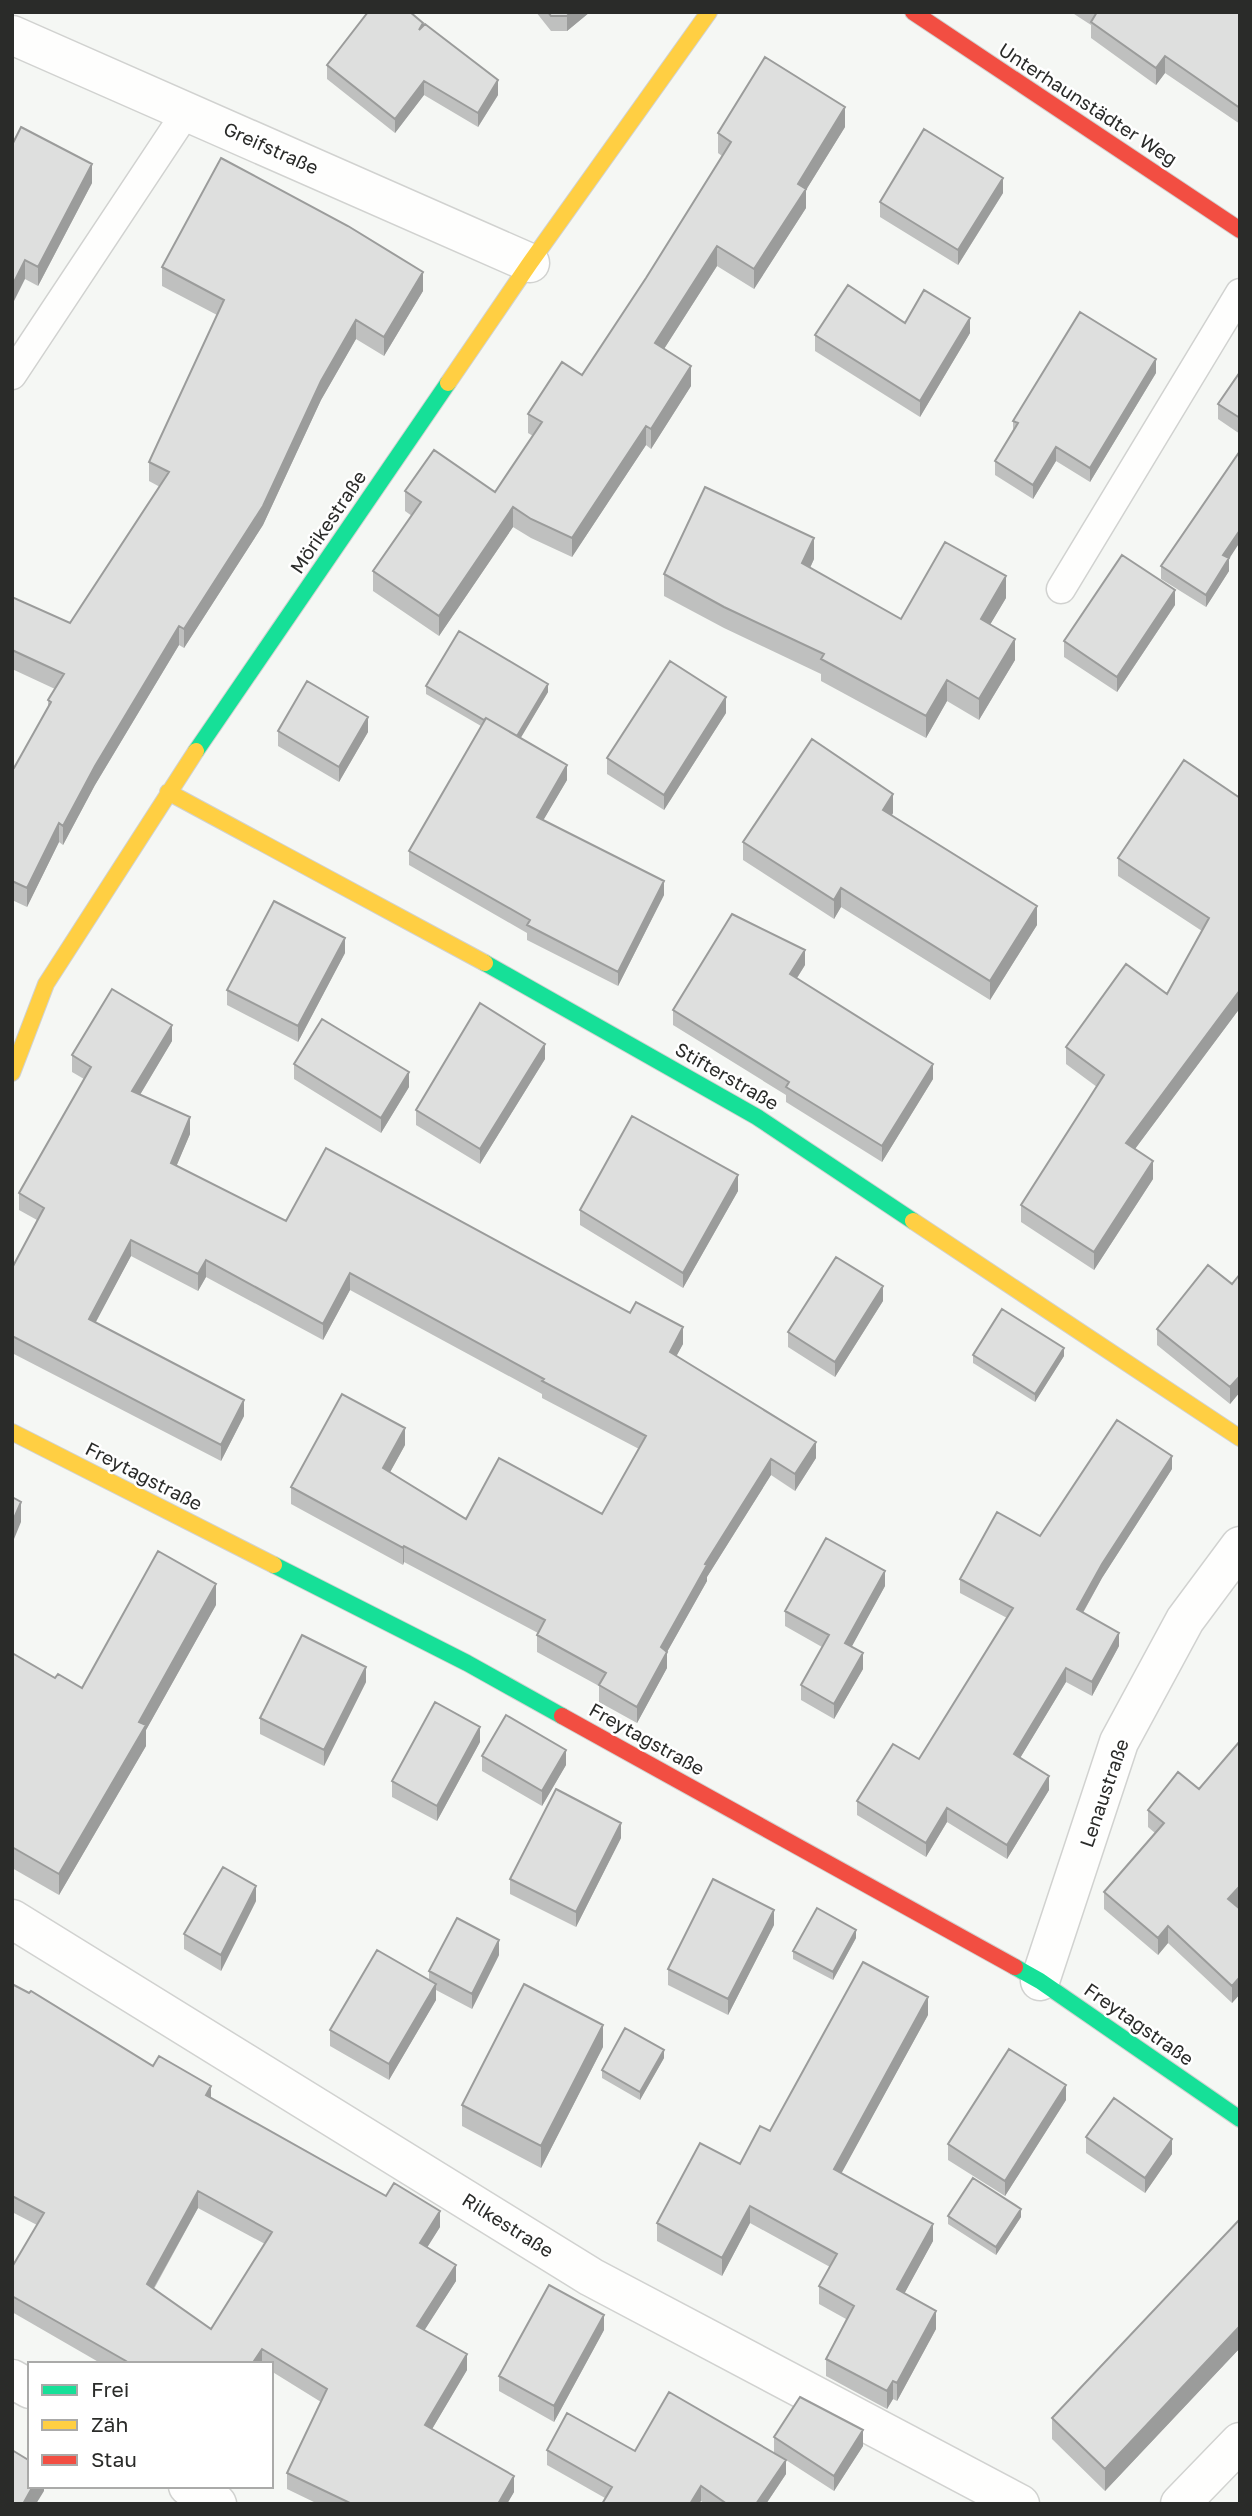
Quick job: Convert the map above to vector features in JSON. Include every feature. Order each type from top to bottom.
[{"type":"street","name":"Mörikestraße","points":[[12,1073],[46,984],[168,792],[530,263],[709,12]]},
{"type":"street","name":"Unterhaunstädter Weg","points":[[913,12],[1240,230]]},
{"type":"street","name":"Greifstraße","points":[[12,35],[530,263]]},
{"type":"street","name":"Stifterstraße","points":[[168,792],[520,982],[757,1116],[1240,1438]]},
{"type":"street","name":"Freytagstraße","points":[[12,1432],[467,1663],[1040,1981],[1240,2119]]},
{"type":"street","name":"Lenaustraße","points":[[1040,1981],[1119,1742],[1185,1620],[1240,1546]]},
{"type":"street","name":"Rilkestraße","points":[[12,1919],[591,2277],[1020,2504]]},
{"type":"street","points":[[12,2379],[28,2388]]},
{"type":"street","points":[[1180,2504],[1240,2442]]},
{"type":"street","points":[[191,2488],[217,2504]]},
{"type":"lane","points":[[12,374],[187,111]]},
{"type":"lane","points":[[1061,589],[1240,293]]},
{"type":"building","points":[[368,12],[410,12],[423,23],[419,30],[425,24],[498,80],[478,113],[424,81],[395,119],[327,65]]},
{"type":"building","points":[[548,12],[571,12],[567,16],[551,16]]},
{"type":"building","points":[[1097,12],[1240,12],[1240,108],[1165,56],[1156,68],[1091,22]]},
{"type":"building","points":[[765,57],[845,107],[798,184],[806,189],[754,269],[717,246],[655,343],[691,366],[651,429],[646,426],[572,538],[531,519],[513,507],[439,616],[373,571],[421,502],[405,491],[434,450],[495,492],[542,422],[528,414],[562,362],[582,375],[731,142],[718,133]]},
{"type":"building","points":[[21,127],[92,164],[38,267],[25,260],[12,286],[12,145]]},
{"type":"building","points":[[924,129],[1003,178],[958,250],[880,202]]},
{"type":"building","points":[[221,158],[348,226],[423,272],[384,337],[356,320],[321,381],[263,506],[184,629],[179,626],[95,766],[63,826],[59,823],[27,888],[12,881],[12,767],[14,768],[51,702],[48,700],[64,674],[12,650],[12,597],[70,623],[169,472],[149,462],[224,300],[162,267]]},
{"type":"building","points":[[848,285],[905,323],[924,290],[970,318],[920,401],[815,335]]},
{"type":"building","points":[[1080,312],[1156,359],[1090,468],[1056,447],[1033,485],[995,461],[1018,423],[1013,421]]},
{"type":"building","points":[[1240,372],[1240,418],[1218,404]]},
{"type":"building","points":[[1240,451],[1240,530],[1223,555],[1229,558],[1206,595],[1161,566]]},
{"type":"building","points":[[705,487],[814,538],[802,563],[901,619],[945,542],[1006,576],[981,619],[1015,639],[979,699],[947,680],[926,716],[821,659],[824,654],[724,607],[664,574]]},
{"type":"building","points":[[1122,555],[1175,590],[1117,677],[1064,641]]},
{"type":"building","points":[[459,631],[548,684],[517,736],[426,686]]},
{"type":"building","points":[[670,661],[726,697],[664,795],[607,758]]},
{"type":"building","points":[[307,681],[368,717],[339,767],[278,731]]},
{"type":"building","points":[[486,718],[567,765],[537,817],[664,881],[618,972],[527,925],[530,920],[409,851]]},
{"type":"building","points":[[812,739],[893,794],[883,810],[1037,906],[990,981],[841,888],[834,900],[743,842]]},
{"type":"building","points":[[1184,760],[1240,798],[1240,990],[1126,1143],[1153,1161],[1094,1252],[1021,1205],[1104,1075],[1066,1047],[1126,964],[1167,994],[1209,918],[1118,858]]},
{"type":"building","points":[[274,901],[345,938],[298,1026],[227,990]]},
{"type":"building","points":[[732,914],[805,950],[790,974],[933,1064],[882,1146],[786,1087],[789,1082],[673,1010]]},
{"type":"building","points":[[112,989],[172,1025],[132,1091],[190,1117],[171,1163],[286,1221],[326,1148],[630,1313],[636,1302],[683,1327],[670,1352],[816,1442],[795,1474],[771,1459],[705,1564],[707,1565],[661,1647],[667,1652],[637,1707],[599,1685],[606,1673],[537,1635],[545,1620],[291,1487],[342,1394],[405,1428],[383,1468],[466,1519],[499,1458],[602,1514],[646,1436],[350,1273],[323,1324],[206,1260],[198,1274],[131,1240],[89,1319],[244,1400],[221,1445],[12,1336],[12,1268],[44,1208],[19,1193],[91,1067],[72,1055]]},
{"type":"building","points":[[480,1003],[545,1044],[480,1149],[416,1110]]},
{"type":"building","points":[[322,1019],[409,1072],[381,1118],[294,1064]]},
{"type":"building","points":[[632,1116],[738,1175],[683,1273],[580,1210]]},
{"type":"building","points":[[836,1257],[883,1286],[835,1362],[788,1332]]},
{"type":"building","points":[[1208,1265],[1232,1284],[1240,1274],[1240,1376],[1230,1387],[1157,1329]]},
{"type":"building","points":[[1002,1309],[1064,1348],[1035,1394],[973,1355]]},
{"type":"building","points":[[1117,1420],[1172,1456],[1102,1564],[1077,1609],[1119,1633],[1092,1682],[1066,1668],[1014,1754],[1049,1776],[1007,1845],[947,1808],[926,1843],[857,1801],[893,1744],[919,1759],[1013,1608],[960,1579],[997,1512],[1040,1536]]},
{"type":"building","points":[[12,1497],[21,1502],[12,1523]]},
{"type":"building","points":[[826,1538],[885,1571],[845,1643],[863,1653],[834,1704],[801,1685],[829,1635],[785,1611]]},
{"type":"building","points":[[158,1551],[216,1584],[139,1722],[146,1725],[59,1874],[12,1847],[12,1653],[55,1678],[58,1674],[82,1688]]},
{"type":"building","points":[[302,1635],[366,1667],[324,1750],[260,1718]]},
{"type":"building","points":[[435,1702],[480,1727],[437,1806],[392,1781]]},
{"type":"building","points":[[506,1715],[566,1750],[542,1791],[482,1756]]},
{"type":"building","points":[[1240,1741],[1240,1886],[1228,1899],[1240,1909],[1240,1977],[1232,1986],[1168,1926],[1158,1938],[1104,1892],[1164,1823],[1148,1810],[1178,1772],[1199,1789]]},
{"type":"building","points":[[556,1789],[621,1823],[576,1912],[510,1879]]},
{"type":"building","points":[[223,1867],[256,1886],[221,1955],[184,1934]]},
{"type":"building","points":[[713,1879],[774,1910],[728,1999],[668,1969]]},
{"type":"building","points":[[817,1908],[856,1930],[833,1972],[793,1951]]},
{"type":"building","points":[[457,1918],[499,1940],[472,1994],[429,1971]]},
{"type":"building","points":[[377,1950],[436,1984],[389,2064],[330,2030]]},
{"type":"building","points":[[863,1962],[928,1997],[834,2169],[933,2224],[897,2289],[936,2311],[897,2383],[893,2381],[887,2391],[826,2359],[854,2306],[819,2286],[837,2254],[750,2206],[722,2258],[657,2223],[700,2143],[740,2164],[760,2126],[770,2131]]},
{"type":"building","points":[[12,1984],[29,1993],[31,1991],[153,2066],[159,2056],[211,2086],[206,2095],[386,2196],[394,2183],[440,2211],[420,2243],[456,2265],[417,2326],[467,2354],[425,2425],[514,2476],[498,2504],[352,2504],[287,2473],[327,2389],[262,2349],[253,2362],[125,2362],[12,2296],[12,2267],[44,2213],[12,2196]],"holes":[[[198,2191],[272,2232],[211,2329],[147,2284]]]},
{"type":"building","points":[[524,1984],[603,2025],[541,2146],[462,2105]]},
{"type":"building","points":[[625,2028],[664,2050],[640,2092],[602,2070]]},
{"type":"building","points":[[1009,2049],[1066,2085],[1005,2181],[948,2144]]},
{"type":"building","points":[[1114,2098],[1172,2139],[1145,2178],[1086,2137]]},
{"type":"building","points":[[973,2178],[1021,2209],[996,2247],[948,2216]]},
{"type":"building","points":[[1240,2219],[1240,2326],[1105,2469],[1052,2418]]},
{"type":"building","points":[[549,2285],[604,2315],[554,2406],[499,2376]]},
{"type":"building","points":[[669,2392],[786,2460],[756,2504],[727,2504],[701,2486],[690,2504],[602,2504],[612,2487],[547,2450],[567,2413],[635,2451]]},
{"type":"building","points":[[800,2397],[863,2430],[834,2476],[774,2437]]},
{"type":"building","points":[[12,2450],[28,2460],[28,2488],[32,2488],[23,2504],[12,2504]]},
{"type":"traffic: fast","points":[[196,751],[448,383]]},
{"type":"traffic: fast","points":[[485,963],[757,1117],[913,1221]]},
{"type":"traffic: fast","points":[[274,1565],[467,1663],[562,1716]]},
{"type":"traffic: fast","points":[[1015,1967],[1040,1981],[1240,2119]]},
{"type":"traffic: slow","points":[[448,383],[709,12]]},
{"type":"traffic: slow","points":[[12,1073],[46,984],[196,751]]},
{"type":"traffic: slow","points":[[168,792],[485,963]]},
{"type":"traffic: slow","points":[[913,1221],[1240,1438]]},
{"type":"traffic: slow","points":[[12,1432],[274,1565]]},
{"type":"traffic: jam","points":[[913,12],[1240,230]]},
{"type":"traffic: jam","points":[[562,1716],[1015,1967]]}]
